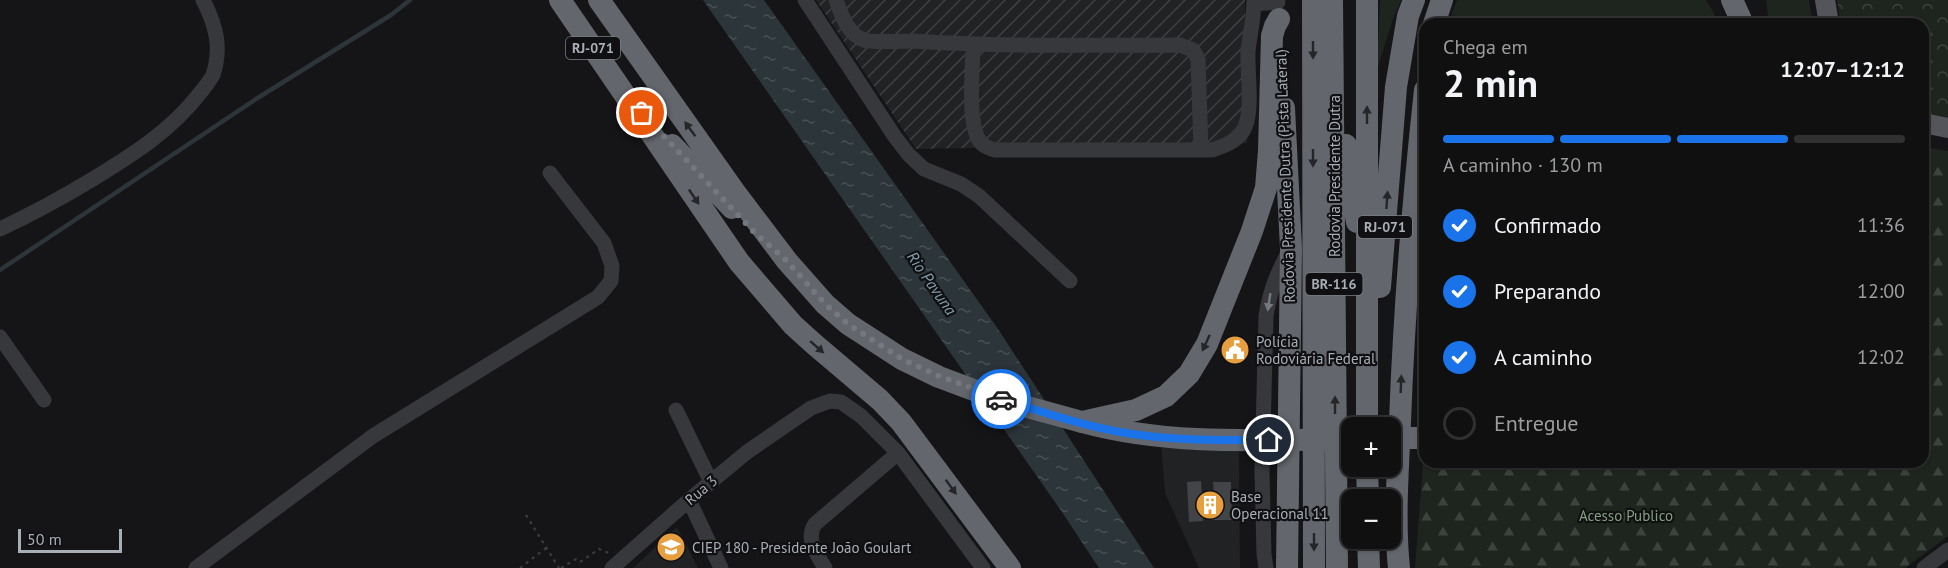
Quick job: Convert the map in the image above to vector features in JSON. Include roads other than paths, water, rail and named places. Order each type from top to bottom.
[{"type":"highway","name":"RJ-071","points":[[561,0],[627,96]]},
{"type":"highway","name":"RJ-071","points":[[599,0],[737,195],[787,261],[810,288],[848,324],[902,359],[995,398],[1126,433],[1183,439],[1341,439]]},
{"type":"highway","name":"Rodovia Presidente Dutra","points":[[1313,0],[1314,568]]},
{"type":"highway","name":"Rodovia Presidente Dutra","points":[[1332,0],[1336,568]]},
{"type":"highway","points":[[1340,0],[1343,123],[1357,223],[1367,249]]},
{"type":"highway","name":"BR-116","points":[[1367,0],[1367,417]]},
{"type":"highway","name":"RJ-071","points":[[1366,404],[1380,291],[1396,87],[1408,16],[1414,0]]},
{"type":"highway","points":[[1436,18],[1442,0]]},
{"type":"highway","points":[[1732,0],[1740,18]]},
{"type":"highway","name":"RJ-071","points":[[1082,422],[1118,415],[1153,404],[1171,392],[1189,374],[1207,344],[1252,231],[1263,197],[1268,173],[1272,36],[1279,7]]},
{"type":"highway","name":"Rodovia Presidente Dutra (Pista Lateral)","points":[[1279,7],[1291,248],[1287,568]]},
{"type":"highway","points":[[627,96],[754,232],[787,261]]},
{"type":"highway","points":[[627,96],[739,262],[793,325],[880,400],[901,422],[1010,568]]},
{"type":"highway","points":[[1399,568],[1397,520],[1402,359],[1419,152]]},
{"type":"highway","points":[[1401,438],[1419,438]]},
{"type":"highway","points":[[1368,549],[1368,568]]},
{"type":"main road","points":[[1825,0],[1828,18]]},
{"type":"main road","points":[[1929,124],[1948,128]]},
{"type":"street","points":[[0,229],[62,197],[134,154],[162,133],[189,107],[212,77],[218,52],[216,28],[203,0]]},
{"type":"street","points":[[805,0],[909,155],[924,168],[961,184],[979,196],[1070,281]]},
{"type":"street","points":[[836,0],[850,30],[866,41],[895,40],[973,45],[1180,45],[1193,50],[1198,59],[1201,150]]},
{"type":"street","points":[[973,45],[972,118],[977,135],[982,144],[988,148],[995,150],[1212,150],[1233,142],[1246,126],[1248,50],[1255,2],[1279,7]]},
{"type":"street","points":[[196,568],[373,436],[598,297],[611,281],[612,266],[604,243],[550,173]]},
{"type":"street","points":[[1266,568],[1262,471],[1266,316],[1274,279],[1291,248]]},
{"type":"street","points":[[0,337],[44,400]]},
{"type":"street","name":"Rua 3","points":[[617,563],[747,452],[794,418],[821,403],[830,401],[841,402],[861,416],[898,453],[983,568]]},
{"type":"street","points":[[676,410],[711,482]]},
{"type":"street","points":[[825,568],[811,541],[810,535],[815,524],[898,453]]},
{"type":"street","points":[[689,500],[720,568]]},
{"type":"street","points":[[1924,568],[1948,550]]},
{"type":"water","name":"Rio Pavuna","points":[[703,0],[764,0],[998,329],[1154,568],[1099,568]]},
{"type":"waterway","points":[[0,270],[256,99],[391,15],[410,0]]},
{"type":"place","name":"Polícia Rodoviária Federal","points":[[1235,350]]},
{"type":"place","name":"Base Operacional 11","points":[[1210,505]]},
{"type":"place","name":"CIEP 180 - Presidente João Goulart","points":[[671,547]]},
{"type":"park label","name":"Acesso Publico","points":[[1626,515]]}]
